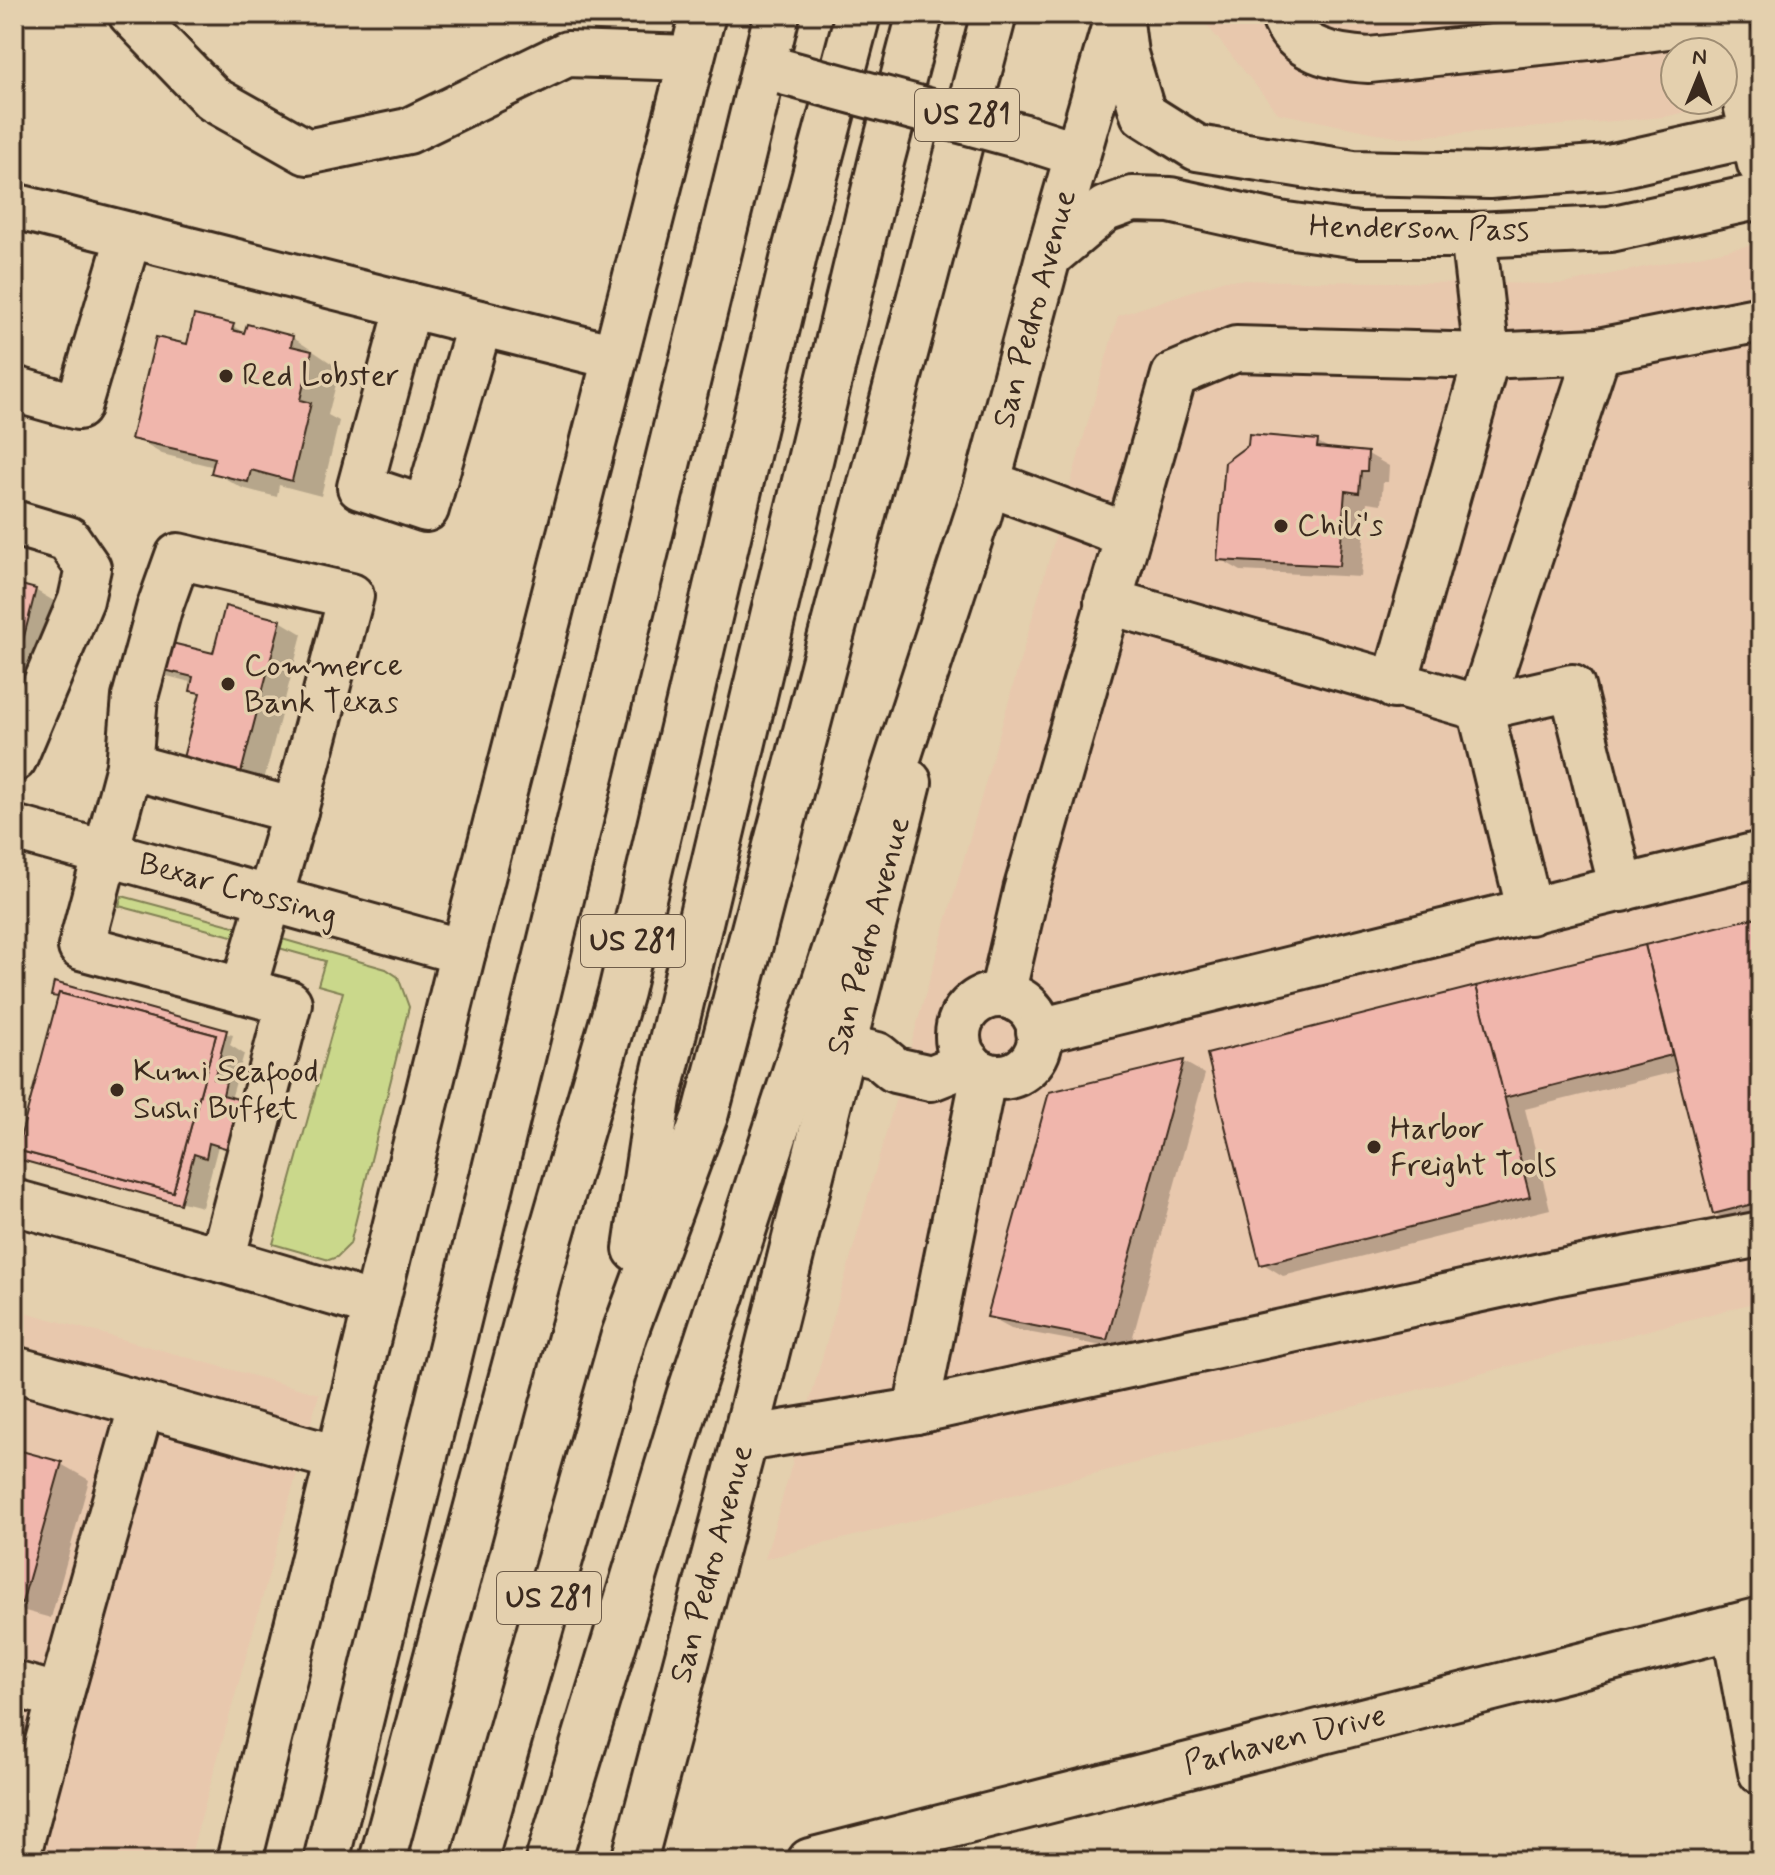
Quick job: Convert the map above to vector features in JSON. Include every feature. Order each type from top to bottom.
[{"type":"main road","points":[[131,14],[213,99],[307,152],[408,131],[567,54],[691,58]]},
{"type":"main road","points":[[239,1861],[463,952],[703,14]]},
{"type":"main road","points":[[326,1861],[777,14]]},
{"type":"main road","name":"US 281","points":[[382,1861],[538,1279],[621,992],[796,247],[858,14]]},
{"type":"main road","points":[[624,1335],[658,1099],[882,158],[920,14]]},
{"type":"main road","name":"US 281","points":[[474,1861],[624,1335],[706,1113],[994,14]]},
{"type":"main road","name":"Henderson Pass","points":[[1119,14],[1125,54],[1143,114],[1197,148],[1353,173],[1489,176],[1609,167],[1758,145]]},
{"type":"main road","name":"San Pedro Avenue","points":[[634,1861],[745,1439],[859,1050],[988,483],[1048,257],[1119,14]]},
{"type":"main road","points":[[1283,14],[1287,29],[1308,46],[1334,58],[1369,60],[1592,26],[1725,16],[1758,145]]},
{"type":"main road","points":[[783,72],[1077,154]]},
{"type":"main road","name":"Henderson Pass","points":[[1048,257],[1105,209],[1133,199],[1170,200],[1279,224],[1358,235],[1473,235],[1610,229],[1761,196]]},
{"type":"main road","points":[[14,206],[615,357]]},
{"type":"main road","points":[[14,389],[78,407],[129,235]]},
{"type":"main road","points":[[1394,686],[1487,356],[1473,235]]},
{"type":"main road","points":[[409,305],[360,487],[426,509],[480,323]]},
{"type":"main road","points":[[1002,995],[1026,891],[1174,375],[1236,349],[1487,356],[1598,351],[1761,319]]},
{"type":"main road","points":[[1530,912],[1480,708],[1598,351]]},
{"type":"main road","points":[[548,1861],[689,1396],[988,483],[1127,535]]},
{"type":"main road","points":[[14,523],[68,539],[88,568],[81,600],[14,759]]},
{"type":"main road","points":[[222,1260],[289,1003],[243,991],[81,947],[109,854],[129,766],[135,697],[178,556],[351,596],[295,811],[243,991]]},
{"type":"main road","points":[[1107,601],[1394,686],[1480,708],[1572,687],[1622,889]]},
{"type":"main road","points":[[129,766],[295,811]]},
{"type":"main road","name":"Bexar Crossing","points":[[14,828],[463,952]]},
{"type":"main road","points":[[1039,1031],[1761,854]]},
{"type":"main road","points":[[859,1050],[895,1070],[931,1078],[968,1069],[997,1076],[1021,1070],[1037,1050],[1039,1031],[1032,1012],[1024,1003],[1002,995],[983,998],[963,1016],[958,1043],[968,1069],[916,1411]]},
{"type":"main road","points":[[14,1202],[375,1305]]},
{"type":"main road","points":[[745,1439],[916,1411],[1524,1280],[1761,1234]]},
{"type":"main road","points":[[14,1369],[337,1458]]},
{"type":"main road","points":[[16,1861],[142,1404]]},
{"type":"main road","points":[[1747,1623],[1761,1772]]},
{"type":"main road","name":"Parhaven Drive","points":[[810,1861],[1747,1623]]},
{"type":"main road","points":[[14,1684],[60,1697]]},
{"type":"main road","points":[[634,1861],[641,1861]]},
{"type":"shaded area","points":[[1198,14],[1761,14],[1761,95],[1739,100],[1739,36],[1659,36],[1659,116],[1668,116],[1401,138],[1278,113]]},
{"type":"shaded area","points":[[1761,243],[1761,1301],[765,1559],[1118,316],[1225,280],[1563,284]]},
{"type":"shaded area","points":[[14,1309],[319,1394],[189,1861],[14,1861]]},
{"type":"green space","points":[[122,896],[241,928],[239,938],[119,906]]},
{"type":"green space","points":[[282,939],[386,969],[398,977],[409,1007],[350,1244],[337,1257],[329,1260],[273,1244],[343,992],[318,985],[325,961],[279,948]]},
{"type":"building","name":"Red Lobster","points":[[194,315],[234,324],[232,330],[244,333],[247,324],[293,336],[291,346],[312,351],[300,400],[311,403],[292,481],[251,470],[248,482],[211,473],[215,458],[131,439],[156,337],[187,344]]},
{"type":"building","name":"Chili's","points":[[1249,434],[1318,440],[1317,447],[1368,452],[1367,471],[1361,471],[1359,493],[1345,491],[1339,566],[1217,560],[1225,462],[1248,445]]},
{"type":"building","points":[[14,583],[36,589],[14,676]]},
{"type":"building","name":"Commerce Bank Texas","points":[[225,606],[281,620],[241,773],[183,758],[200,693],[190,691],[193,677],[144,665],[151,638],[213,653]]},
{"type":"building","points":[[1761,916],[1761,1202],[1713,1214],[1645,945]]},
{"type":"building","points":[[1645,945],[1672,1055],[1504,1098],[1476,986]]},
{"type":"building","points":[[54,982],[227,1030],[214,1079],[226,1082],[223,1095],[249,1102],[235,1151],[209,1143],[206,1158],[194,1154],[180,1204],[14,1158],[14,1143],[19,1144],[17,1150],[173,1192],[216,1035],[59,993],[58,997],[51,996]]},
{"type":"building","name":"Harbor Freight Tools","points":[[1476,986],[1530,1197],[1260,1265],[1207,1054]]},
{"type":"building","name":"Kumi Seafood Sushi Buffet","points":[[59,993],[216,1035],[173,1192],[17,1150]]},
{"type":"building","points":[[1184,1060],[1107,1340],[987,1317],[1049,1092]]},
{"type":"building","points":[[14,1449],[62,1462],[22,1603],[14,1600]]},
{"type":"place","name":"Red Lobster","points":[[226,376]]},
{"type":"place","name":"Chili's","points":[[1281,526]]},
{"type":"place","name":"Commerce Bank Texas","points":[[228,684]]},
{"type":"place","name":"Kumi Seafood Sushi Buffet","points":[[117,1090]]},
{"type":"place","name":"Harbor Freight Tools","points":[[1374,1147]]}]
